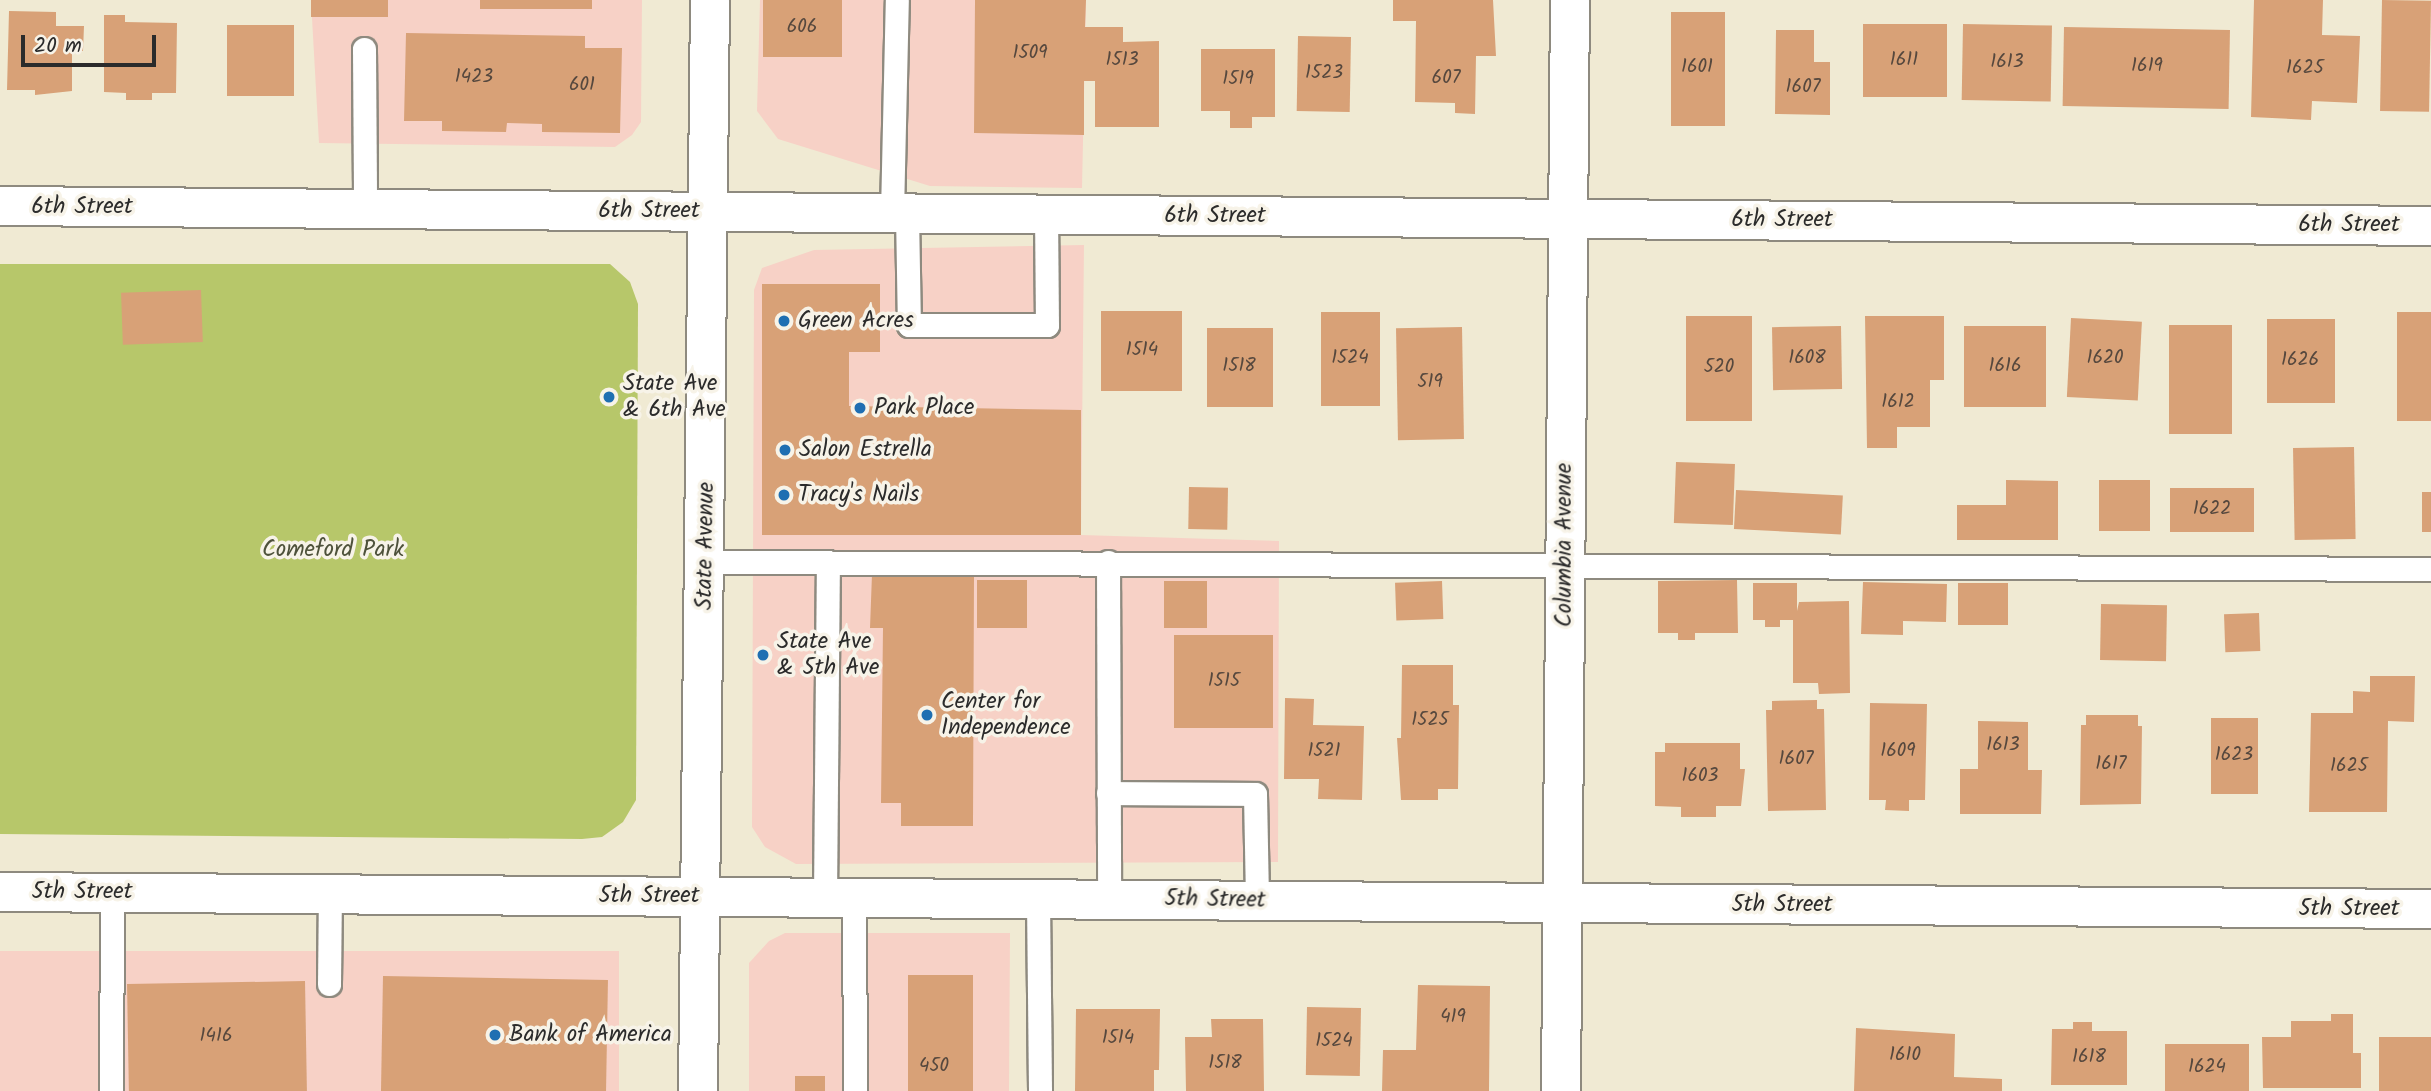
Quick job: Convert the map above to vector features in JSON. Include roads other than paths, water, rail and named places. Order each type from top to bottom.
[{"type":"street","name":"State Avenue","points":[[698,1091],[710,212],[710,0]]},
{"type":"street","name":"Columbia Avenue","points":[[1561,1091],[1570,0]]},
{"type":"street","name":"6th Street","points":[[0,206],[2431,226]]},
{"type":"street","name":"5th Street","points":[[0,892],[2431,909]]},
{"type":"lane","points":[[897,0],[899,214],[909,324],[1048,325],[1046,214]]},
{"type":"lane","points":[[364,49],[365,209]]},
{"type":"lane","points":[[706,562],[1565,562],[2431,569]]},
{"type":"lane","points":[[828,562],[839,898],[855,1091]]},
{"type":"lane","points":[[1108,562],[1109,899]]},
{"type":"lane","points":[[1108,793],[1255,794],[1257,901]]},
{"type":"lane","points":[[111,1091],[112,893]]},
{"type":"lane","points":[[328,984],[330,894]]},
{"type":"lane","points":[[1038,899],[1040,1091]]},
{"type":"place","name":"Green Acres","points":[[784,321]]},
{"type":"place","name":"State Ave & 6th Ave","points":[[609,397]]},
{"type":"place","name":"Park Place","points":[[860,408]]},
{"type":"place","name":"Salon Estrella","points":[[785,450]]},
{"type":"place","name":"Tracy's Nails","points":[[784,495]]},
{"type":"place","name":"State Ave & 5th Ave","points":[[763,655]]},
{"type":"place","name":"Center for Independence","points":[[927,715]]},
{"type":"place","name":"Bank of America","points":[[495,1035]]},
{"type":"park label","name":"Comeford Park","points":[[333,550]]}]
